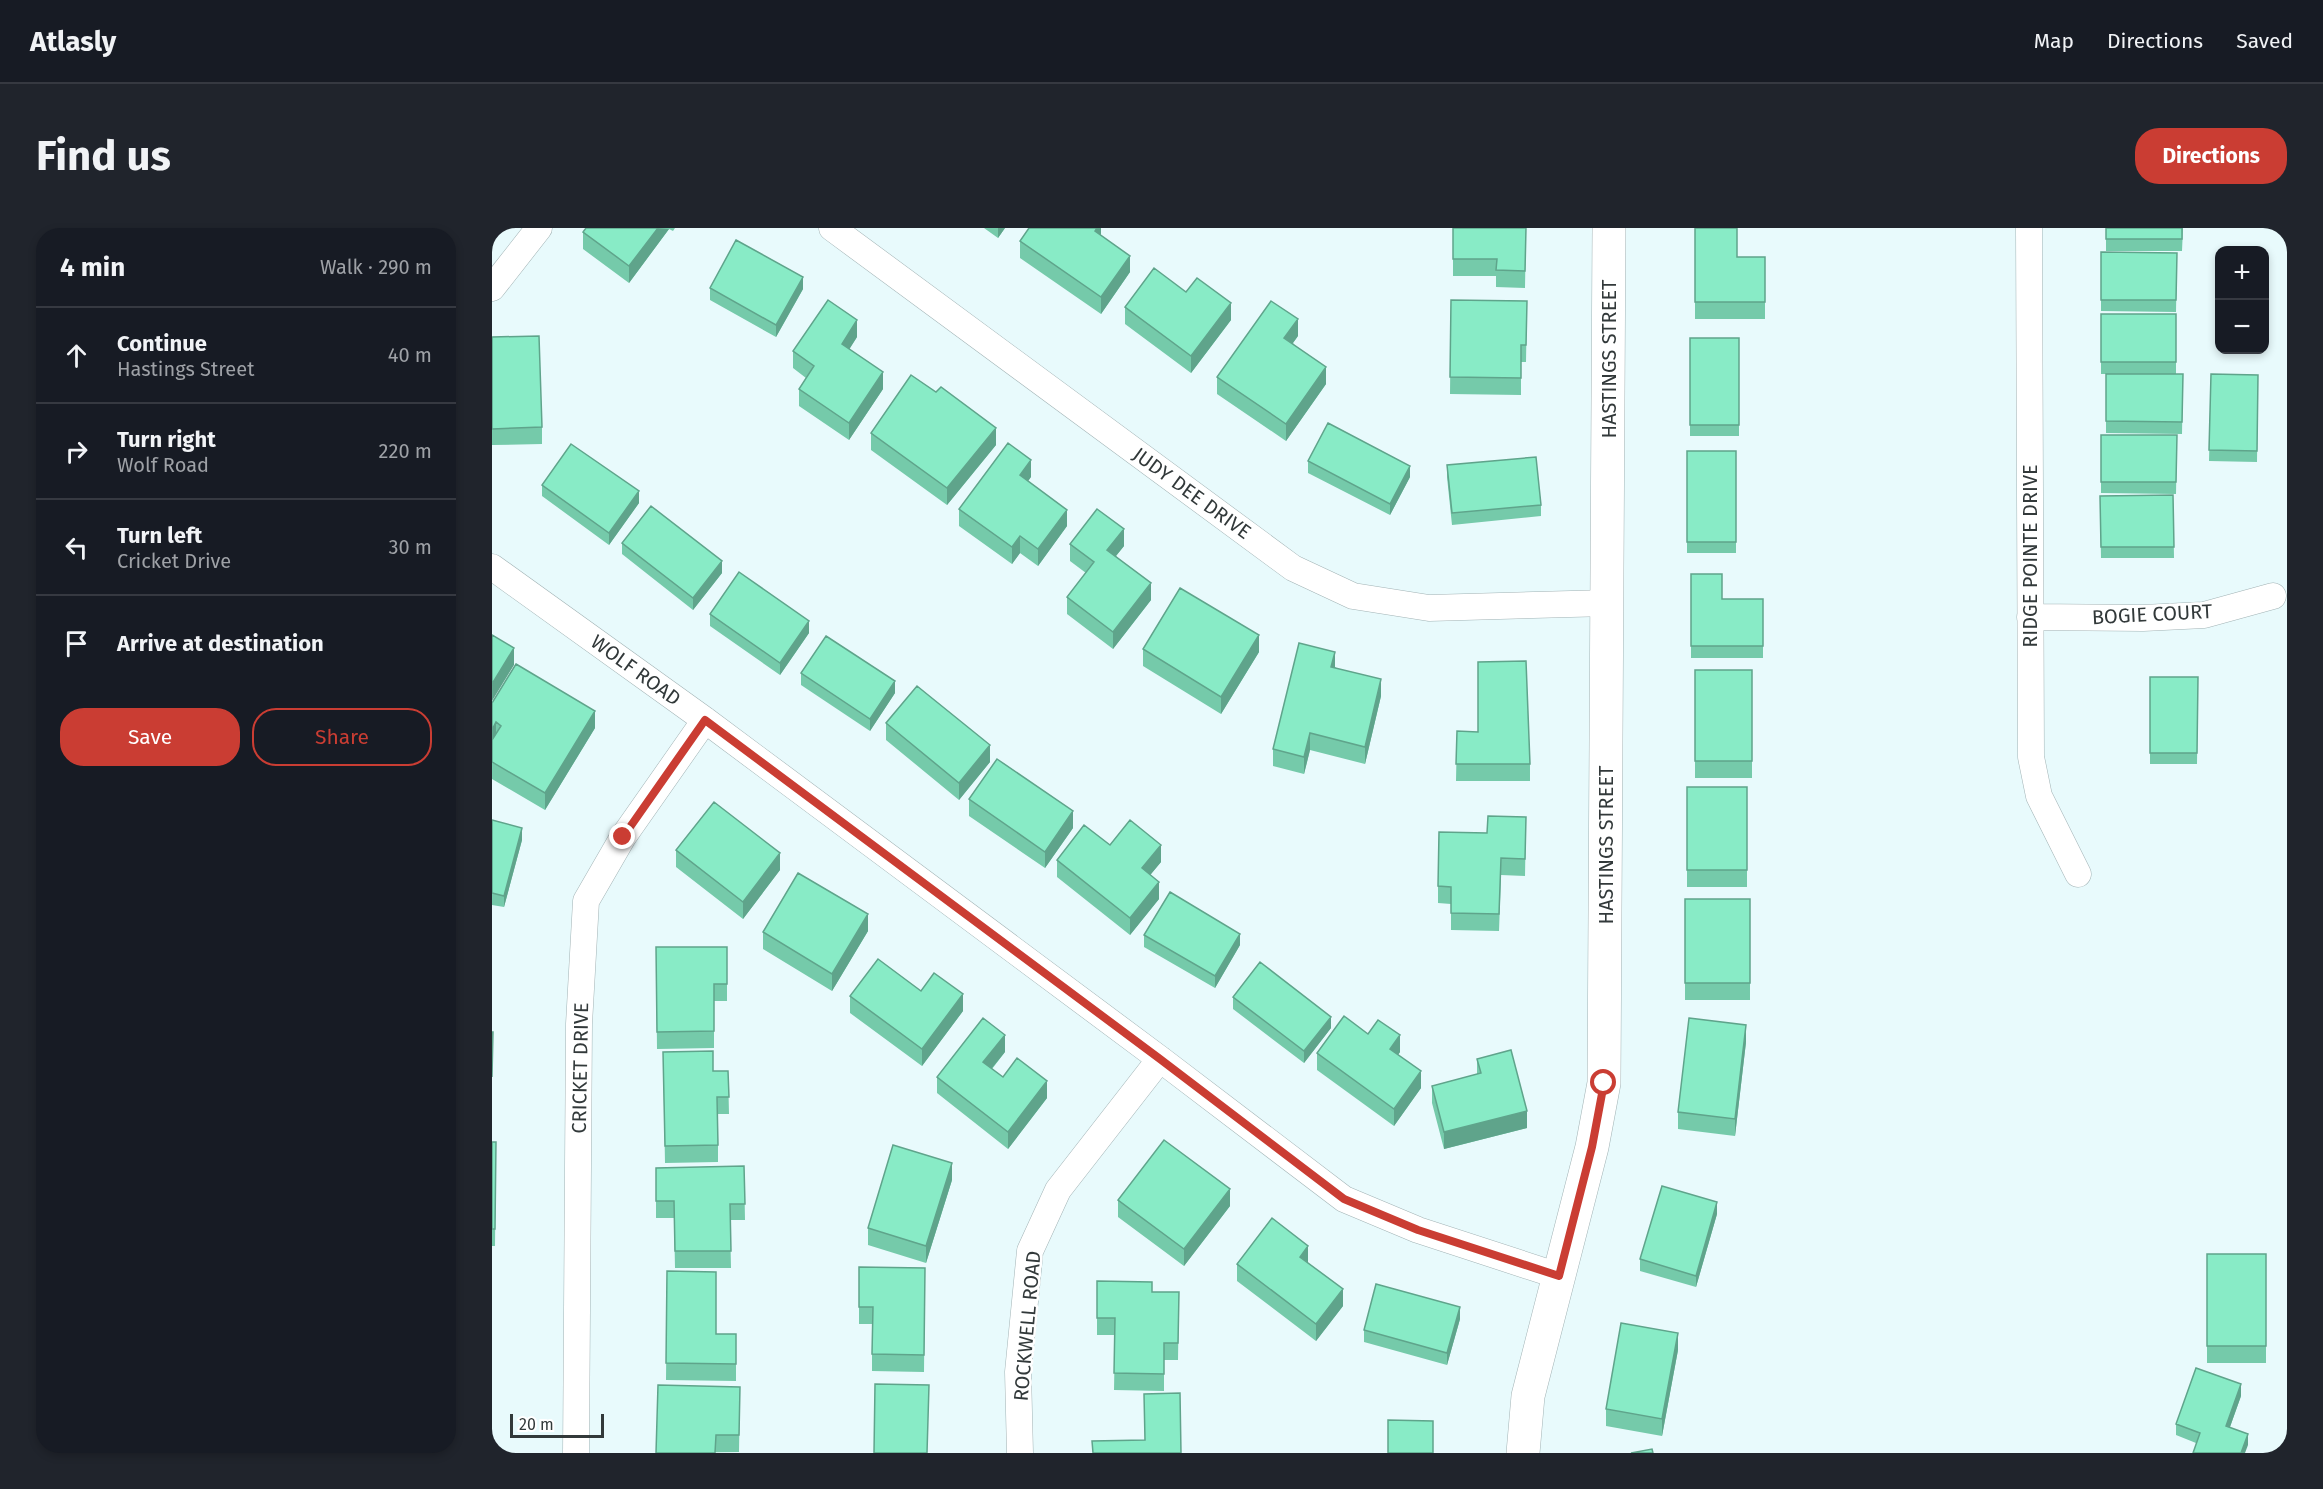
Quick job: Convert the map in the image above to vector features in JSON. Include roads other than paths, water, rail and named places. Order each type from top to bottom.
[{"type":"street","points":[[492,288],[539,228]]},
{"type":"street","name":"JUDY DEE DRIVE","points":[[832,228],[1293,568],[1353,596],[1429,608],[1608,603]]},
{"type":"street","name":"HASTINGS STREET","points":[[1523,1453],[1528,1396],[1592,1147],[1604,1083],[1609,228]]},
{"type":"street","name":"RIDGE POINTE DRIVE","points":[[2029,228],[2031,757],[2039,796],[2078,874]]},
{"type":"street","name":"WOLF ROAD","points":[[492,567],[705,720],[1344,1199],[1418,1230],[1559,1276]]},
{"type":"street","name":"BOGIE COURT","points":[[2030,617],[2143,618],[2204,615],[2272,596]]},
{"type":"street","name":"CRICKET DRIVE","points":[[576,1453],[579,1024],[586,901],[623,837],[705,720]]},
{"type":"street","name":"ROCKWELL ROAD","points":[[1020,1453],[1018,1372],[1030,1251],[1058,1190],[1160,1059]]}]
